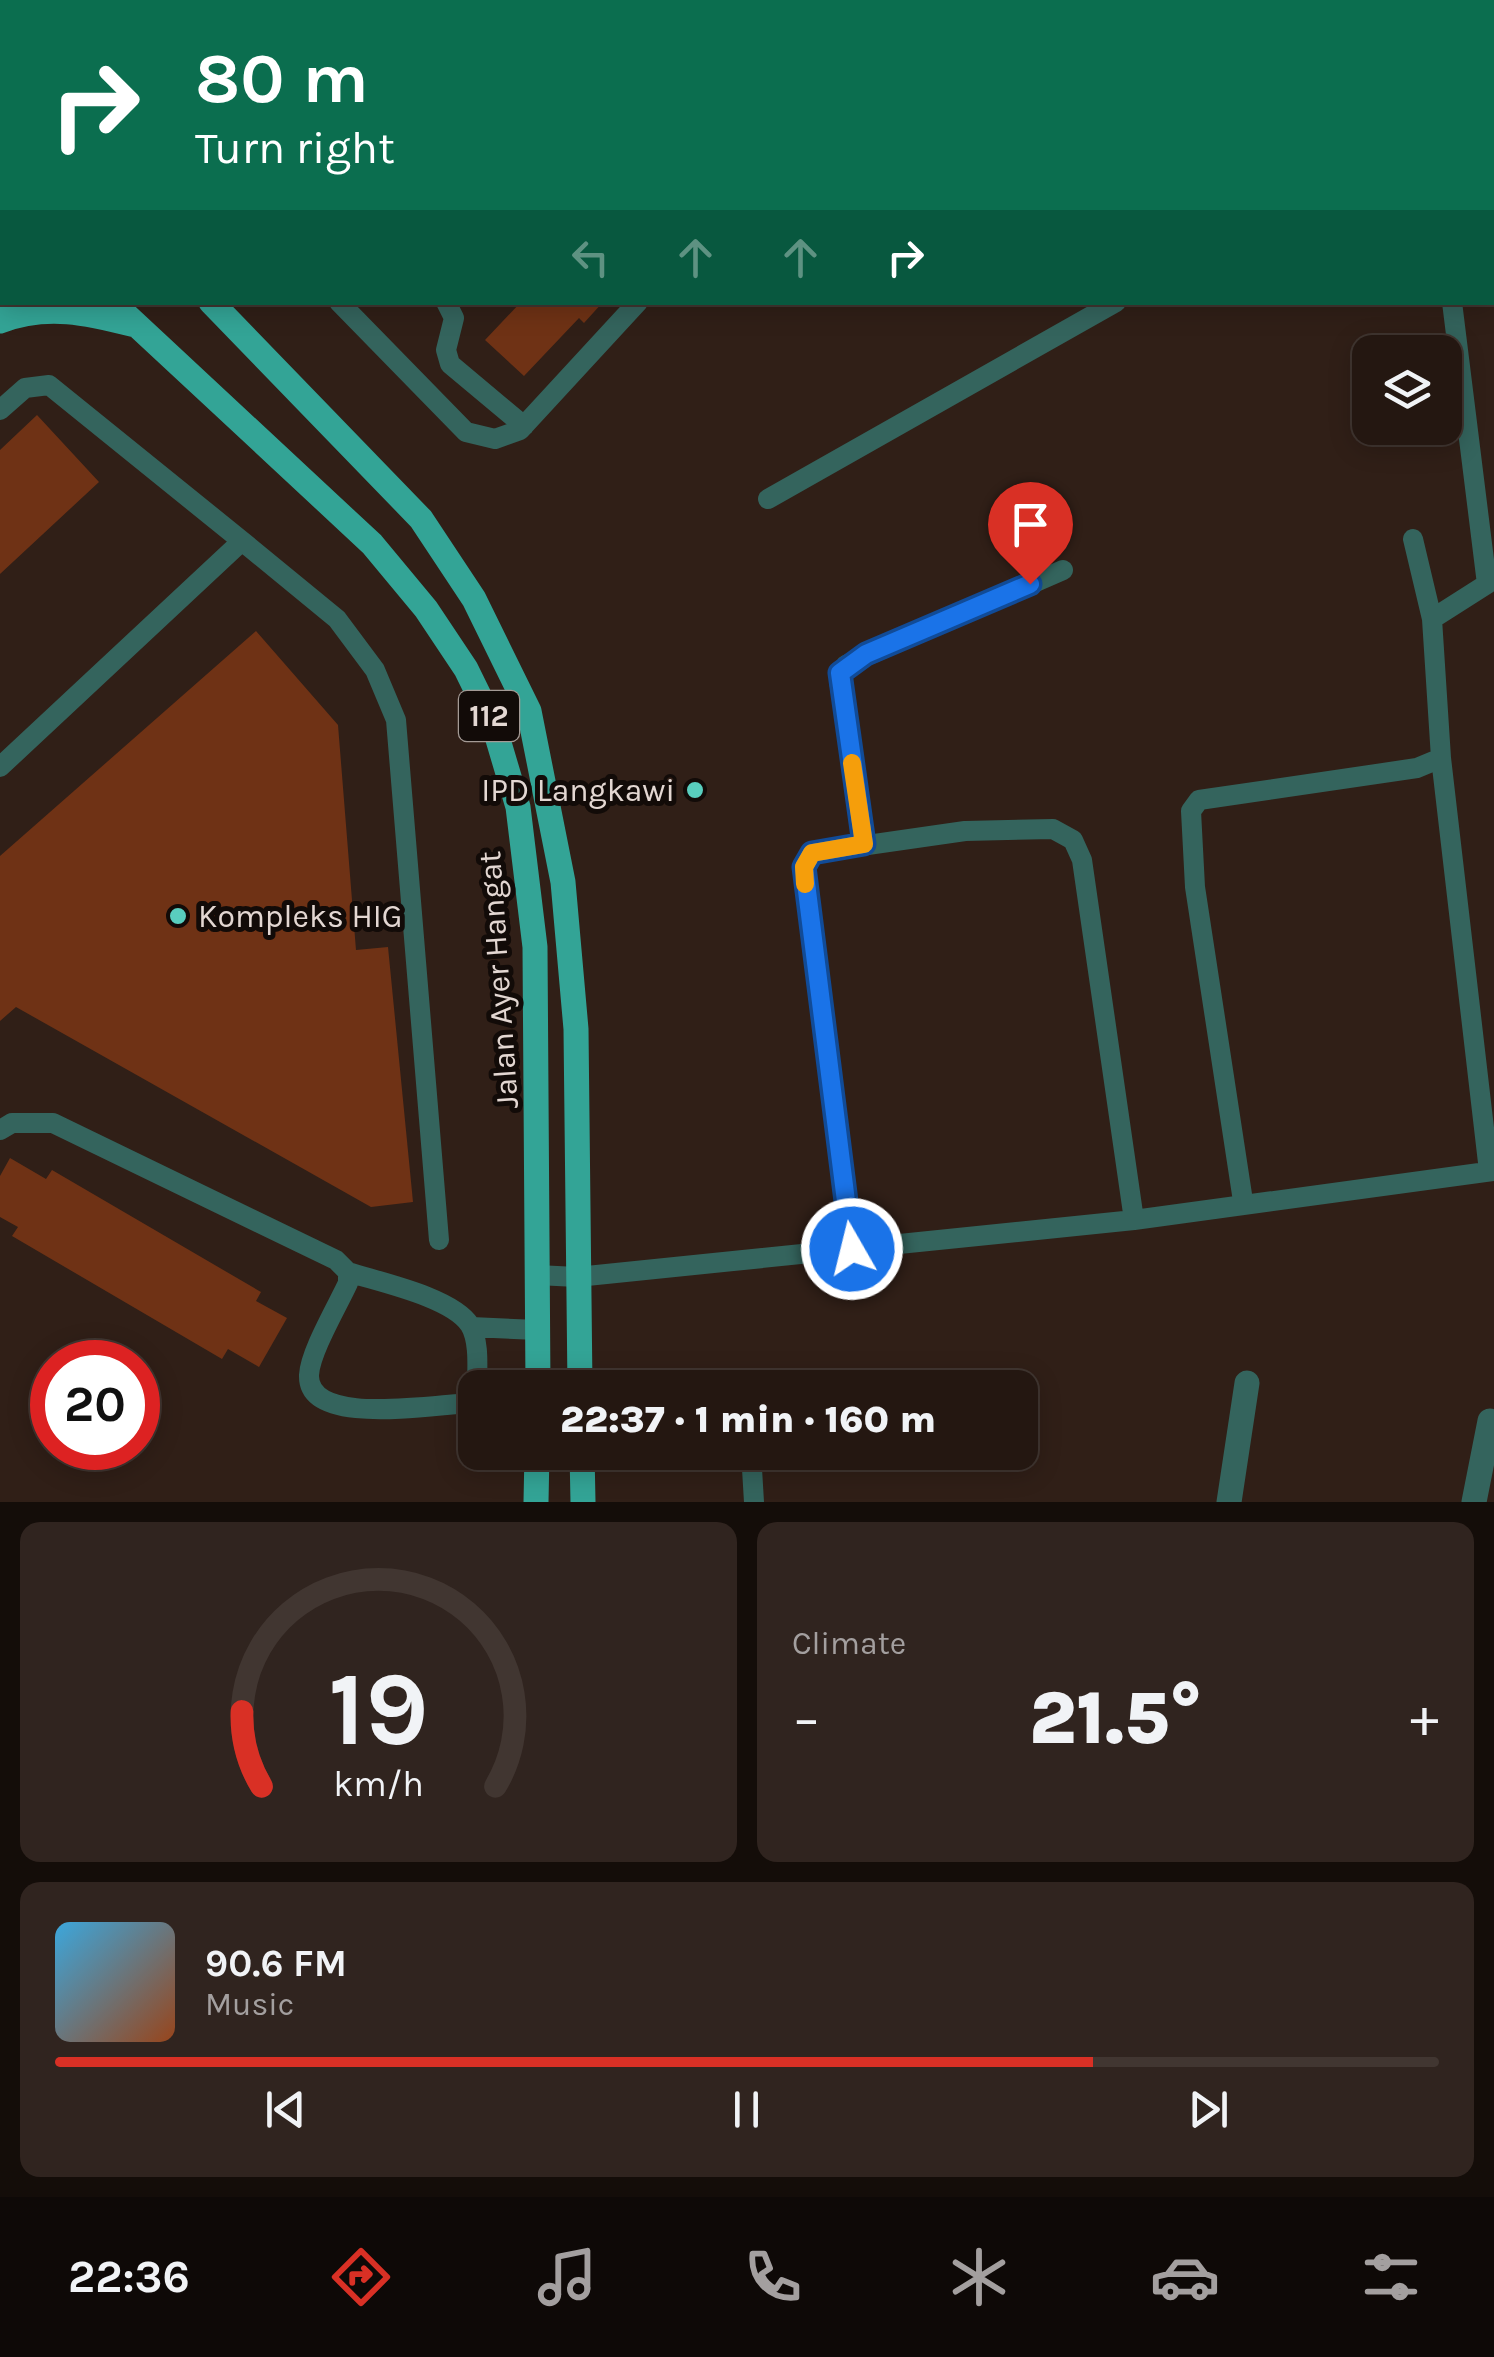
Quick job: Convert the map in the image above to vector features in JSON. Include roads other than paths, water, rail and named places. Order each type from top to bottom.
[{"type":"main road","name":"Jalan Ayer Hangat","points":[[116,305],[372,544],[446,639],[494,726],[518,808],[535,947],[538,1370]]},
{"type":"main road","name":"Jalan Ayer Hangat","points":[[214,305],[421,519],[474,599],[529,711],[563,882],[574,1011],[580,1370]]},
{"type":"main road","points":[[0,320],[47,310],[78,310],[140,326]]},
{"type":"main road","points":[[536,1502],[537,1470]]},
{"type":"main road","points":[[582,1470],[583,1502]]},
{"type":"street","points":[[1229,1502],[1247,1383]]},
{"type":"street","points":[[1474,1502],[1490,1421]]},
{"type":"lane","points":[[342,305],[466,432],[495,439],[524,426],[635,305]]},
{"type":"lane","points":[[448,305],[454,318],[446,350],[450,364],[524,426]]},
{"type":"lane","points":[[768,499],[1111,305]]},
{"type":"lane","points":[[1432,619],[1487,584],[1452,305]]},
{"type":"lane","points":[[0,410],[26,388],[50,385],[337,619],[375,670],[396,720],[439,1240]]},
{"type":"lane","points":[[537,1275],[577,1277],[1134,1220],[1243,1202],[1492,1171],[1442,758],[1432,619],[1413,540]]},
{"type":"lane","points":[[0,767],[242,541]]},
{"type":"lane","points":[[864,844],[839,681],[846,665],[1063,570]]},
{"type":"lane","points":[[1243,1202],[1195,887],[1191,811],[1199,800],[1418,768],[1442,758]]},
{"type":"lane","points":[[852,1249],[804,867],[812,853],[966,830],[1052,829],[1073,840],[1082,860],[1134,1220]]},
{"type":"lane","points":[[0,1130],[12,1123],[53,1123],[336,1260],[348,1272],[426,1297],[471,1327],[537,1330]]},
{"type":"lane","points":[[348,1272],[348,1282],[308,1373],[312,1391],[320,1402],[346,1410],[458,1405]]},
{"type":"lane","points":[[471,1327],[475,1370]]},
{"type":"lane","points":[[752,1470],[754,1502]]},
{"type":"place","name":"IPD Langkawi","points":[[695,790]]},
{"type":"place","name":"Kompleks HIG","points":[[178,916]]}]
